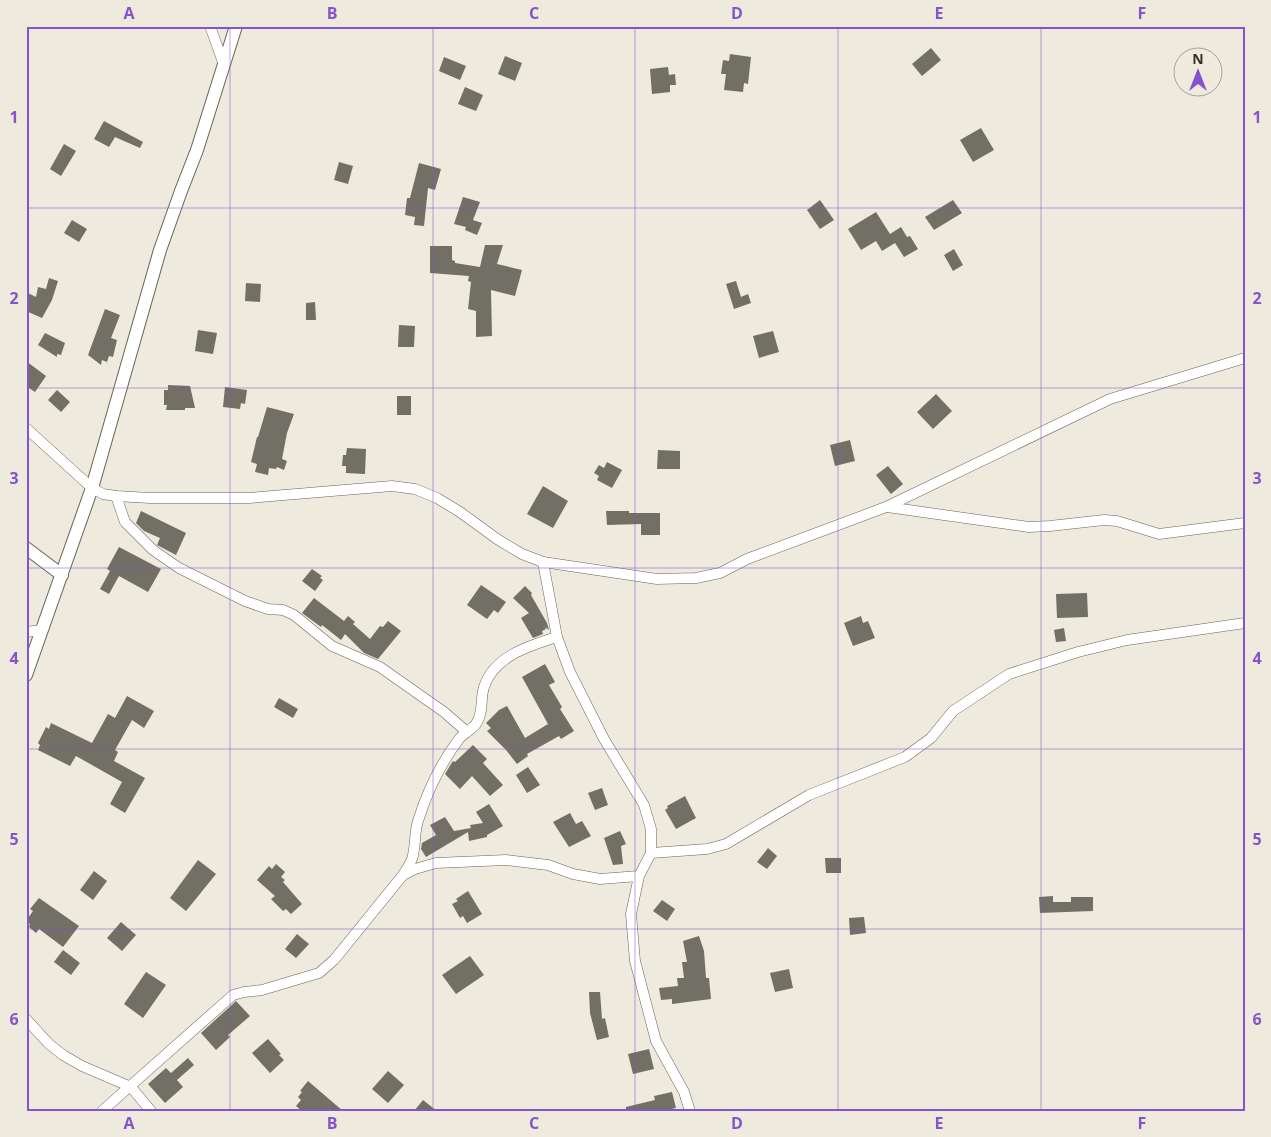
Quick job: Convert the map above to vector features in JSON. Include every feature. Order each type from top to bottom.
[{"type":"street","points":[[210,26],[224,65]]},
{"type":"street","points":[[26,675],[92,488],[160,250],[180,191],[197,150],[236,26]]},
{"type":"street","points":[[26,428],[92,488],[103,494],[150,498],[249,498],[392,486],[415,489],[437,498],[522,554],[543,562],[657,579],[696,578],[720,573],[747,559],[886,507],[1110,399],[1245,358]]},
{"type":"street","points":[[116,496],[125,522],[153,550],[179,568],[245,601],[268,609],[283,610],[294,615],[332,646],[380,667],[444,712],[467,732]]},
{"type":"street","points":[[886,507],[1029,527],[1104,520],[1117,521],[1159,534],[1245,523]]},
{"type":"street","points":[[26,548],[62,575]]},
{"type":"street","points":[[543,562],[557,637],[570,672],[600,730],[644,805],[650,829],[652,852],[639,876],[631,914],[635,961],[656,1041],[684,1092],[690,1111]]},
{"type":"street","points":[[652,852],[706,849],[726,844],[808,795],[905,757],[931,738],[953,711],[1008,674],[1078,652],[1127,640],[1245,623]]},
{"type":"street","points":[[26,632],[42,630]]},
{"type":"street","points":[[102,1111],[233,995],[262,990],[319,973],[334,960],[402,875],[412,859],[417,822],[443,764],[461,737],[476,723],[482,712],[484,688],[493,669],[506,659],[528,647],[557,637]]},
{"type":"street","points":[[402,875],[436,863],[506,860],[548,865],[573,874],[600,879],[639,876]]},
{"type":"street","points":[[26,1020],[49,1044],[64,1055],[82,1066],[131,1086],[151,1111]]},
{"type":"building","points":[[931,48],[941,60],[922,76],[912,64]]},
{"type":"building","points":[[730,54],[751,57],[748,84],[744,83],[743,92],[724,90],[726,74],[721,74],[723,60],[729,61]]},
{"type":"building","points":[[505,56],[522,63],[515,81],[498,74]]},
{"type":"building","points":[[444,57],[466,66],[460,80],[439,71]]},
{"type":"building","points":[[668,67],[669,75],[675,74],[676,85],[670,85],[670,92],[652,94],[650,69]]},
{"type":"building","points":[[465,87],[483,95],[476,111],[458,104]]},
{"type":"building","points":[[104,121],[143,142],[140,148],[115,137],[109,147],[94,139]]},
{"type":"building","points":[[981,128],[994,150],[973,162],[960,140]]},
{"type":"building","points":[[64,144],[76,151],[61,176],[50,169]]},
{"type":"building","points":[[339,162],[353,166],[348,184],[334,180]]},
{"type":"building","points":[[419,163],[441,169],[435,190],[428,188],[424,226],[414,225],[415,217],[405,215],[407,198],[410,198]]},
{"type":"building","points":[[463,197],[480,202],[473,220],[482,223],[477,235],[465,230],[466,227],[454,224]]},
{"type":"building","points":[[820,200],[834,220],[820,229],[807,210]]},
{"type":"building","points":[[953,200],[962,213],[934,230],[925,217]]},
{"type":"building","points":[[876,212],[890,234],[901,227],[907,237],[910,236],[918,249],[904,257],[895,243],[882,251],[876,241],[861,250],[848,229]]},
{"type":"building","points":[[72,220],[87,229],[79,242],[64,233]]},
{"type":"building","points":[[485,245],[503,245],[497,264],[522,270],[515,296],[491,290],[492,336],[476,337],[476,311],[468,309],[471,282],[468,281],[469,276],[430,273],[430,246],[452,246],[452,260],[455,263],[480,267]]},
{"type":"building","points":[[954,249],[963,265],[953,271],[944,255]]},
{"type":"building","points":[[49,278],[58,281],[52,300],[42,318],[26,311],[26,292],[36,297],[38,287],[46,289]]},
{"type":"building","points":[[736,281],[741,297],[748,294],[751,303],[734,309],[726,284]]},
{"type":"building","points":[[246,283],[261,284],[260,302],[245,301]]},
{"type":"building","points":[[315,302],[316,320],[306,320],[306,303]]},
{"type":"building","points":[[105,309],[120,315],[111,338],[117,340],[113,357],[109,356],[107,362],[102,360],[101,365],[88,355]]},
{"type":"building","points":[[399,325],[415,326],[414,347],[398,347]]},
{"type":"building","points":[[198,330],[217,333],[213,354],[195,351]]},
{"type":"building","points":[[773,331],[779,352],[759,358],[753,336]]},
{"type":"building","points":[[45,333],[65,343],[61,355],[57,354],[57,357],[38,345]]},
{"type":"building","points":[[26,361],[46,376],[35,392],[26,386]]},
{"type":"building","points":[[168,385],[190,386],[195,408],[166,410],[164,390],[168,390]]},
{"type":"building","points":[[225,387],[247,390],[245,404],[241,403],[240,409],[223,407]]},
{"type":"building","points":[[57,390],[70,402],[61,412],[48,400]]},
{"type":"building","points":[[936,394],[952,411],[933,429],[917,412]]},
{"type":"building","points":[[397,396],[411,396],[411,415],[397,415]]},
{"type":"building","points":[[267,407],[294,414],[287,433],[282,459],[287,461],[284,470],[277,467],[276,469],[269,468],[268,475],[255,472],[257,464],[251,462]]},
{"type":"building","points":[[850,440],[855,461],[835,466],[830,445]]},
{"type":"building","points":[[347,448],[366,449],[365,474],[346,473],[346,466],[342,466],[343,455],[346,455]]},
{"type":"building","points":[[658,450],[680,451],[680,469],[657,469]]},
{"type":"building","points":[[607,462],[622,470],[612,488],[597,480],[599,476],[594,473],[599,465],[604,468]]},
{"type":"building","points":[[888,466],[903,484],[891,494],[876,475]]},
{"type":"building","points":[[543,486],[568,501],[553,528],[527,514]]},
{"type":"building","points":[[141,511],[186,533],[176,555],[157,545],[160,538],[144,531],[136,523]]},
{"type":"building","points":[[606,511],[660,513],[660,535],[641,535],[641,524],[607,525]]},
{"type":"building","points":[[119,547],[161,569],[148,592],[119,576],[109,594],[100,589],[110,571],[107,569]]},
{"type":"building","points":[[312,569],[322,576],[320,578],[323,580],[315,591],[302,581]]},
{"type":"building","points":[[481,585],[506,602],[498,613],[494,610],[487,619],[467,605]]},
{"type":"building","points":[[525,586],[532,593],[531,595],[549,630],[545,627],[546,629],[542,631],[543,634],[533,638],[521,618],[529,613],[513,598]]},
{"type":"building","points":[[1087,593],[1088,617],[1057,618],[1056,594]]},
{"type":"building","points":[[314,598],[344,621],[348,616],[355,622],[353,624],[370,639],[380,626],[383,627],[388,621],[401,631],[378,659],[364,653],[345,634],[341,640],[322,625],[321,627],[302,613]]},
{"type":"building","points":[[861,616],[863,623],[868,621],[875,638],[853,646],[844,623]]},
{"type":"building","points":[[1064,628],[1066,641],[1056,642],[1054,630]]},
{"type":"building","points":[[545,664],[555,682],[549,685],[562,707],[560,709],[574,731],[561,739],[559,736],[527,754],[528,756],[517,764],[487,731],[491,728],[486,723],[499,710],[507,706],[525,738],[548,724],[522,677]]},
{"type":"building","points":[[127,696],[154,711],[144,728],[132,720],[115,750],[118,752],[114,761],[145,778],[125,813],[110,804],[122,782],[76,756],[70,766],[38,750],[40,745],[38,743],[46,727],[49,729],[51,723],[92,743],[108,714],[115,718]]},
{"type":"building","points":[[279,698],[298,709],[293,718],[274,707]]},
{"type":"building","points":[[473,745],[487,759],[483,763],[503,785],[490,796],[472,776],[460,789],[445,774],[453,761],[455,762]]},
{"type":"building","points":[[528,767],[540,785],[527,793],[516,775]]},
{"type":"building","points":[[602,788],[608,805],[595,810],[588,793]]},
{"type":"building","points":[[685,796],[696,818],[676,829],[665,810],[668,808],[667,806]]},
{"type":"building","points":[[489,804],[503,826],[487,835],[487,837],[469,841],[468,832],[426,857],[421,849],[422,843],[436,835],[430,825],[445,817],[454,831],[471,828],[470,825],[483,823],[476,812]]},
{"type":"building","points":[[570,813],[576,824],[582,821],[591,836],[569,847],[553,822]]},
{"type":"building","points":[[620,831],[626,844],[621,846],[623,864],[613,865],[604,838]]},
{"type":"building","points":[[768,848],[777,856],[767,869],[757,862]]},
{"type":"building","points":[[825,858],[841,858],[841,873],[826,873]]},
{"type":"building","points":[[198,860],[216,874],[186,911],[170,898]]},
{"type":"building","points":[[276,864],[285,872],[281,877],[285,880],[283,882],[302,904],[291,914],[286,909],[283,911],[271,899],[275,896],[257,880],[269,866],[272,869]]},
{"type":"building","points":[[94,871],[107,881],[93,900],[80,890]]},
{"type":"building","points":[[468,891],[482,914],[467,923],[463,916],[460,918],[452,904]]},
{"type":"building","points":[[1053,896],[1053,902],[1071,902],[1071,897],[1093,897],[1093,911],[1040,913],[1039,897]]},
{"type":"building","points":[[39,898],[79,926],[63,947],[39,929],[36,933],[29,927],[30,924],[26,921],[33,911],[30,909]]},
{"type":"building","points":[[662,900],[675,909],[667,921],[653,911]]},
{"type":"building","points":[[864,917],[866,933],[850,935],[849,918]]},
{"type":"building","points":[[121,922],[136,935],[122,951],[107,938]]},
{"type":"building","points":[[297,934],[309,944],[296,958],[285,949]]},
{"type":"building","points":[[699,936],[704,951],[706,978],[709,978],[711,999],[672,1004],[672,999],[661,1000],[659,988],[678,986],[677,978],[684,978],[682,962],[687,962],[683,941]]},
{"type":"building","points":[[63,950],[80,963],[71,975],[54,962]]},
{"type":"building","points":[[470,956],[484,975],[456,994],[442,975]]},
{"type":"building","points":[[789,969],[793,988],[775,992],[770,973]]},
{"type":"building","points":[[146,972],[166,985],[143,1018],[124,1004]]},
{"type":"building","points":[[589,992],[600,992],[602,1019],[605,1018],[609,1037],[597,1040],[590,1013]]},
{"type":"building","points":[[236,1001],[250,1016],[228,1035],[230,1037],[216,1050],[201,1033]]},
{"type":"building","points":[[268,1039],[284,1060],[270,1073],[252,1053]]},
{"type":"building","points":[[649,1049],[654,1069],[633,1074],[628,1054]]},
{"type":"building","points":[[188,1058],[194,1065],[177,1080],[183,1087],[165,1103],[148,1084],[166,1068],[171,1073]]},
{"type":"building","points":[[388,1071],[404,1085],[388,1103],[372,1089]]},
{"type":"building","points":[[308,1081],[343,1111],[302,1111],[296,1106],[301,1100],[298,1097],[302,1092],[300,1091]]},
{"type":"building","points":[[672,1092],[676,1108],[662,1111],[626,1111],[626,1107],[655,1100],[654,1096]]},
{"type":"building","points":[[423,1100],[437,1111],[414,1111]]}]
